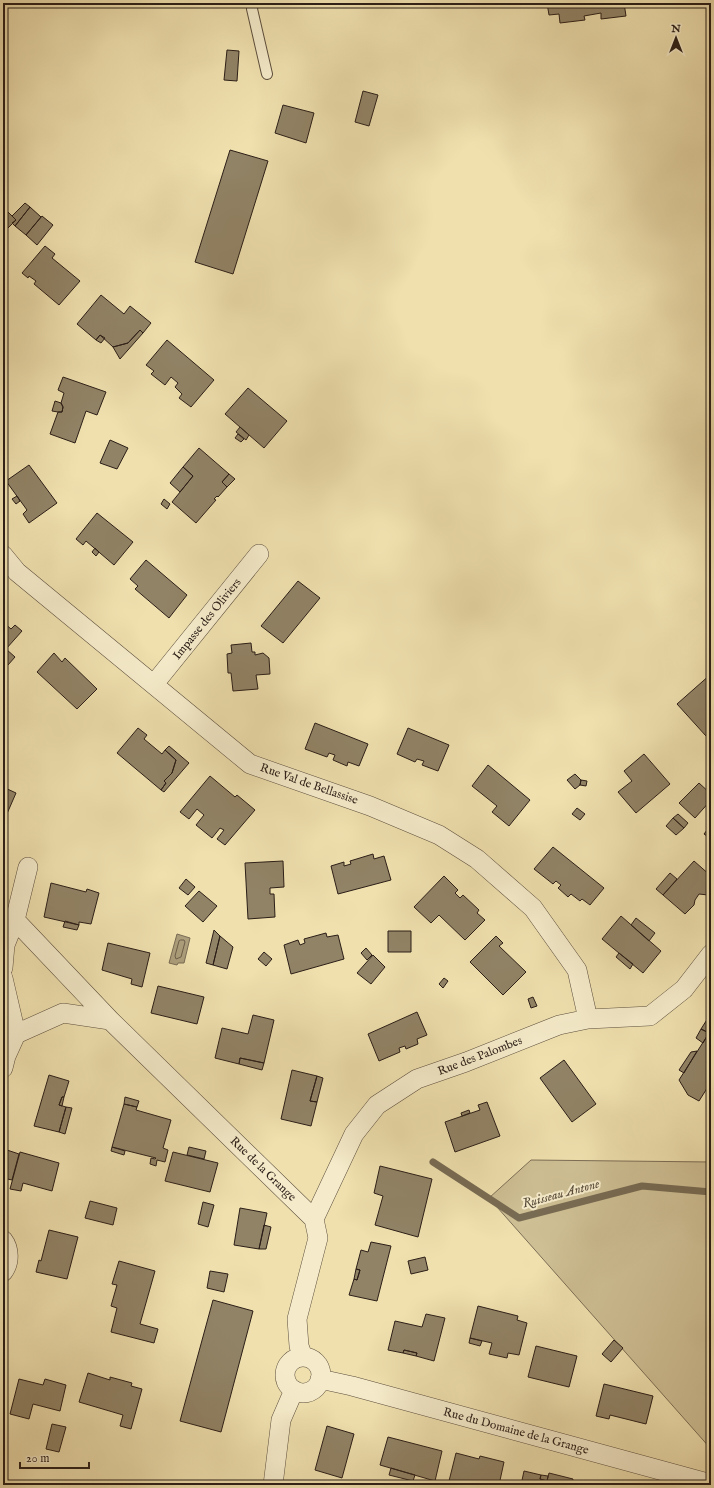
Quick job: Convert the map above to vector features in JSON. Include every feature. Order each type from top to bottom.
[{"type":"street","name":"Impasse des Oliviers","points":[[154,684],[260,554]]},
{"type":"street","name":"Rue Val de Bellassise","points":[[3,555],[17,572],[250,764],[370,806],[439,836],[477,859],[532,908],[577,970],[588,1019]]},
{"type":"street","points":[[3,968],[5,945],[15,920],[28,868]]},
{"type":"street","name":"Rue de la Grange","points":[[15,920],[110,1020],[314,1219]]},
{"type":"street","name":"Rue des Palombes","points":[[314,1219],[354,1134],[377,1105],[417,1079],[466,1062],[559,1025],[588,1019],[650,1016],[684,989],[711,954]]},
{"type":"street","points":[[3,978],[16,1034],[6,1056],[3,1068]]},
{"type":"street","points":[[16,1034],[64,1013],[110,1020]]},
{"type":"street","points":[[303,1357],[299,1346],[297,1320],[318,1238],[314,1219]]},
{"type":"street","points":[[3,1240],[8,1252],[8,1261],[3,1272]]},
{"type":"street","points":[[303,1357],[317,1364],[320,1369],[320,1379],[318,1384],[310,1392],[299,1393],[286,1382],[286,1370],[292,1361],[303,1357]]},
{"type":"street","name":"Rue du Domaine de la Grange","points":[[320,1379],[368,1390],[711,1484]]},
{"type":"street","points":[[272,1485],[281,1420],[294,1390]]},
{"type":"lane","points":[[253,3],[252,9],[267,74]]},
{"type":"shaded area","points":[[531,1160],[711,1162],[711,1449],[489,1198]]},
{"type":"water","points":[[177,934],[190,938],[184,963],[178,963],[177,965],[169,963]]},
{"type":"building","points":[[547,3],[624,3],[626,16],[601,19],[601,13],[584,16],[585,20],[560,23],[559,14],[549,15]]},
{"type":"building","points":[[227,50],[239,51],[237,81],[224,80]]},
{"type":"building","points":[[363,91],[378,95],[369,126],[355,122]]},
{"type":"building","points":[[283,105],[314,113],[306,143],[275,133]]},
{"type":"building","points":[[230,150],[268,161],[233,274],[195,262]]},
{"type":"building","points":[[25,203],[30,207],[15,226],[12,223],[16,220],[12,216]]},
{"type":"building","points":[[3,207],[16,220],[3,233]]},
{"type":"building","points":[[30,207],[41,217],[26,235],[15,226]]},
{"type":"building","points":[[42,216],[53,225],[37,245],[26,235]]},
{"type":"building","points":[[45,246],[55,254],[52,258],[80,281],[59,305],[34,284],[36,281],[29,276],[28,278],[22,273]]},
{"type":"building","points":[[101,295],[124,314],[130,306],[151,323],[143,333],[140,330],[128,343],[113,347],[100,335],[96,340],[77,324]]},
{"type":"building","points":[[140,330],[143,333],[120,359],[113,347],[128,343]]},
{"type":"building","points":[[100,335],[105,338],[101,343],[96,340]]},
{"type":"building","points":[[167,340],[214,380],[191,407],[179,398],[182,394],[175,387],[178,383],[171,377],[165,385],[151,374],[154,371],[146,365]]},
{"type":"building","points":[[63,377],[106,392],[97,415],[86,411],[75,443],[50,434],[58,412],[62,412],[63,407],[61,403],[64,393],[58,390]]},
{"type":"building","points":[[248,388],[287,421],[264,448],[225,414]]},
{"type":"building","points":[[55,401],[61,403],[63,407],[62,412],[52,411]]},
{"type":"building","points":[[240,427],[249,435],[246,440],[236,432]]},
{"type":"building","points":[[238,434],[244,439],[241,442],[235,438]]},
{"type":"building","points":[[110,440],[128,448],[117,469],[100,463]]},
{"type":"building","points":[[199,448],[229,474],[222,482],[227,487],[218,497],[217,496],[214,499],[216,500],[196,523],[172,502],[193,476],[183,467]]},
{"type":"building","points":[[29,465],[57,503],[29,523],[23,514],[27,510],[6,481]]},
{"type":"building","points":[[183,467],[193,476],[180,492],[170,483]]},
{"type":"building","points":[[229,474],[235,479],[227,487],[222,482]]},
{"type":"building","points":[[17,496],[20,501],[16,504],[12,499]]},
{"type":"building","points":[[164,499],[170,504],[167,509],[161,504]]},
{"type":"building","points":[[97,513],[133,542],[114,565],[86,541],[83,545],[76,539]]},
{"type":"building","points":[[95,548],[99,552],[96,556],[92,552]]},
{"type":"building","points":[[146,560],[187,595],[169,618],[135,589],[138,586],[130,579]]},
{"type":"building","points":[[298,581],[320,598],[283,643],[261,626]]},
{"type":"building","points":[[3,622],[11,629],[15,625],[22,631],[6,649],[15,657],[8,665],[3,660]]},
{"type":"building","points":[[251,643],[252,652],[255,652],[255,655],[263,653],[269,658],[270,674],[256,675],[258,689],[233,691],[231,673],[228,673],[227,654],[232,653],[231,645]]},
{"type":"building","points":[[54,653],[62,662],[65,658],[97,689],[77,709],[37,672]]},
{"type":"building","points":[[711,674],[711,731],[706,736],[677,704]]},
{"type":"building","points":[[315,723],[368,744],[359,766],[348,762],[347,766],[333,760],[335,755],[329,753],[327,757],[305,749]]},
{"type":"building","points":[[138,728],[147,735],[144,739],[162,754],[165,750],[176,760],[172,773],[164,781],[166,783],[161,790],[117,753]]},
{"type":"building","points":[[408,728],[449,745],[438,771],[422,765],[424,761],[417,759],[415,762],[397,754]]},
{"type":"building","points":[[169,746],[189,763],[164,792],[161,790],[166,783],[164,781],[172,773],[176,760],[165,750]]},
{"type":"building","points":[[644,754],[670,784],[636,813],[618,792],[632,781],[624,771]]},
{"type":"building","points":[[488,765],[530,800],[509,826],[492,812],[497,806],[472,786]]},
{"type":"building","points":[[575,774],[581,780],[580,785],[575,789],[567,780]]},
{"type":"building","points":[[210,776],[235,797],[237,795],[255,810],[225,845],[217,839],[224,830],[220,828],[212,838],[196,825],[204,815],[197,809],[189,819],[180,812]]},
{"type":"building","points":[[581,780],[587,781],[586,786],[580,785]]},
{"type":"building","points":[[699,783],[711,794],[711,800],[695,818],[679,803]]},
{"type":"building","points":[[3,787],[16,793],[6,816],[3,815]]},
{"type":"building","points":[[577,808],[585,814],[580,820],[572,814]]},
{"type":"building","points":[[678,814],[688,823],[684,828],[673,818]]},
{"type":"building","points":[[673,818],[684,828],[676,835],[666,826]]},
{"type":"building","points":[[711,825],[711,839],[704,834]]},
{"type":"building","points":[[553,847],[604,888],[590,905],[582,899],[580,901],[571,894],[568,897],[558,888],[561,885],[556,881],[553,884],[534,869]]},
{"type":"building","points":[[373,854],[374,859],[384,856],[391,880],[338,894],[331,866],[344,862],[344,866],[351,864],[350,861]]},
{"type":"building","points":[[283,861],[284,887],[270,888],[270,894],[274,894],[275,917],[248,919],[245,863]]},
{"type":"building","points":[[694,861],[711,876],[711,897],[708,895],[699,894],[694,905],[685,914],[663,895]]},
{"type":"building","points":[[670,873],[677,879],[663,895],[656,889]]},
{"type":"building","points":[[444,876],[458,890],[455,893],[460,898],[463,895],[479,910],[477,913],[485,920],[465,940],[439,915],[431,923],[414,907]]},
{"type":"building","points":[[186,879],[195,887],[188,895],[179,888]]},
{"type":"building","points":[[51,883],[86,892],[87,889],[99,893],[91,924],[79,922],[79,925],[44,917]]},
{"type":"building","points":[[199,891],[217,906],[203,922],[185,906]]},
{"type":"building","points":[[621,916],[661,951],[643,973],[602,939]]},
{"type":"building","points":[[636,918],[655,933],[649,941],[631,925]]},
{"type":"building","points":[[65,921],[79,925],[77,930],[63,927]]},
{"type":"building","points":[[214,930],[220,936],[213,965],[206,963]]},
{"type":"building","points":[[388,931],[411,931],[411,952],[388,952]]},
{"type":"building","points":[[326,933],[327,937],[338,935],[344,959],[291,974],[284,945],[298,940],[300,945],[305,943],[304,939]]},
{"type":"building","points":[[220,936],[233,947],[227,969],[213,965]]},
{"type":"building","points":[[496,936],[503,943],[499,946],[526,972],[503,995],[470,962]]},
{"type":"building","points":[[108,943],[150,953],[142,987],[131,984],[132,979],[102,970]]},
{"type":"building","points":[[366,948],[372,955],[367,960],[361,953]]},
{"type":"building","points":[[264,952],[272,959],[266,966],[258,959]]},
{"type":"building","points":[[619,953],[633,964],[630,969],[616,957]]},
{"type":"building","points":[[373,955],[385,967],[371,984],[357,973]]},
{"type":"building","points":[[444,978],[448,981],[443,988],[439,984]]},
{"type":"building","points":[[158,986],[204,997],[197,1024],[151,1013]]},
{"type":"building","points":[[533,997],[537,1006],[531,1008],[528,999]]},
{"type":"building","points":[[417,1012],[427,1035],[417,1039],[418,1044],[406,1049],[405,1046],[399,1048],[400,1052],[379,1061],[368,1034]]},
{"type":"building","points":[[253,1015],[274,1020],[264,1063],[240,1058],[239,1064],[215,1058],[222,1028],[248,1034]]},
{"type":"building","points":[[708,1018],[711,1019],[711,1082],[699,1101],[688,1095],[679,1080],[709,1033],[701,1029]]},
{"type":"building","points":[[701,1029],[709,1033],[703,1043],[696,1038]]},
{"type":"building","points":[[697,1051],[684,1073],[679,1070],[691,1052]]},
{"type":"building","points":[[240,1058],[264,1063],[262,1070],[239,1064]]},
{"type":"building","points":[[564,1060],[596,1104],[572,1122],[540,1078]]},
{"type":"building","points":[[292,1070],[317,1076],[310,1101],[317,1102],[311,1126],[281,1119]]},
{"type":"building","points":[[49,1075],[69,1081],[64,1097],[62,1097],[59,1105],[66,1107],[59,1132],[34,1126]]},
{"type":"building","points":[[317,1076],[323,1078],[317,1102],[310,1101]]},
{"type":"building","points":[[62,1097],[64,1097],[62,1106],[59,1105]]},
{"type":"building","points":[[125,1097],[139,1101],[137,1107],[124,1104]]},
{"type":"building","points":[[487,1102],[500,1136],[455,1152],[445,1122],[480,1110],[478,1105]]},
{"type":"building","points":[[124,1104],[137,1107],[136,1110],[171,1120],[163,1148],[168,1150],[165,1162],[157,1160],[156,1166],[150,1164],[151,1158],[156,1158],[112,1147]]},
{"type":"building","points":[[66,1107],[72,1108],[65,1134],[59,1132]]},
{"type":"building","points":[[469,1110],[470,1113],[462,1116],[461,1113]]},
{"type":"building","points":[[711,1128],[711,1138],[708,1138],[707,1130]]},
{"type":"building","points":[[112,1147],[125,1151],[124,1155],[111,1151]]},
{"type":"building","points":[[189,1147],[206,1151],[204,1159],[187,1155]]},
{"type":"building","points":[[4,1149],[19,1154],[12,1180],[3,1178]]},
{"type":"building","points":[[20,1152],[59,1163],[52,1191],[23,1183],[21,1191],[10,1189]]},
{"type":"building","points":[[173,1152],[218,1163],[210,1192],[165,1181]]},
{"type":"building","points":[[380,1166],[432,1179],[418,1237],[375,1225],[383,1196],[374,1193]]},
{"type":"building","points":[[90,1201],[117,1208],[113,1225],[85,1218]]},
{"type":"building","points":[[203,1202],[214,1205],[208,1227],[198,1224]]},
{"type":"building","points":[[240,1208],[267,1213],[259,1249],[234,1245]]},
{"type":"building","points":[[264,1225],[271,1227],[266,1249],[259,1249]]},
{"type":"building","points":[[49,1230],[78,1237],[67,1279],[36,1272],[39,1260],[41,1261]]},
{"type":"building","points":[[371,1242],[391,1246],[377,1301],[349,1295],[354,1279],[357,1280],[360,1270],[356,1269],[361,1250],[368,1252]]},
{"type":"building","points":[[425,1257],[428,1270],[411,1274],[408,1261]]},
{"type":"building","points":[[119,1261],[155,1271],[140,1324],[158,1329],[154,1343],[111,1332],[117,1308],[111,1306],[117,1285],[112,1284]]},
{"type":"building","points":[[356,1269],[360,1270],[357,1280],[354,1279]]},
{"type":"building","points":[[210,1271],[228,1274],[224,1292],[207,1288]]},
{"type":"building","points":[[213,1300],[253,1311],[221,1432],[180,1421]]},
{"type":"building","points":[[478,1306],[518,1316],[517,1320],[527,1323],[519,1355],[508,1353],[507,1358],[489,1354],[492,1343],[470,1338]]},
{"type":"building","points":[[426,1314],[445,1318],[434,1361],[416,1356],[417,1353],[404,1350],[403,1353],[388,1350],[395,1321],[422,1327]]},
{"type":"building","points":[[470,1338],[482,1341],[480,1346],[469,1343]]},
{"type":"building","points":[[614,1340],[623,1348],[611,1362],[602,1354]]},
{"type":"building","points":[[536,1346],[577,1356],[569,1387],[528,1377]]},
{"type":"building","points":[[404,1350],[417,1353],[416,1356],[403,1353]]},
{"type":"building","points":[[88,1373],[110,1380],[110,1377],[132,1383],[131,1386],[142,1389],[131,1429],[120,1426],[123,1415],[79,1402]]},
{"type":"building","points":[[19,1379],[43,1385],[45,1379],[66,1385],[60,1411],[33,1404],[29,1419],[10,1414]]},
{"type":"building","points":[[604,1384],[653,1396],[646,1424],[610,1415],[609,1419],[596,1416]]},
{"type":"building","points":[[52,1424],[66,1427],[59,1452],[46,1449]]},
{"type":"building","points":[[327,1426],[354,1434],[342,1478],[315,1470]]},
{"type":"building","points":[[388,1437],[442,1451],[435,1481],[380,1465]]},
{"type":"building","points":[[456,1453],[479,1459],[480,1456],[504,1462],[499,1485],[464,1485],[449,1481]]},
{"type":"building","points":[[391,1468],[415,1475],[413,1481],[389,1475]]},
{"type":"building","points":[[524,1471],[541,1475],[540,1479],[547,1481],[549,1473],[573,1479],[572,1485],[521,1485]]},
{"type":"building","points":[[541,1475],[548,1476],[547,1481],[540,1479]]},
{"type":"waterway","name":"Ruisseau Antone","points":[[433,1162],[519,1218],[642,1186],[711,1192]]}]
